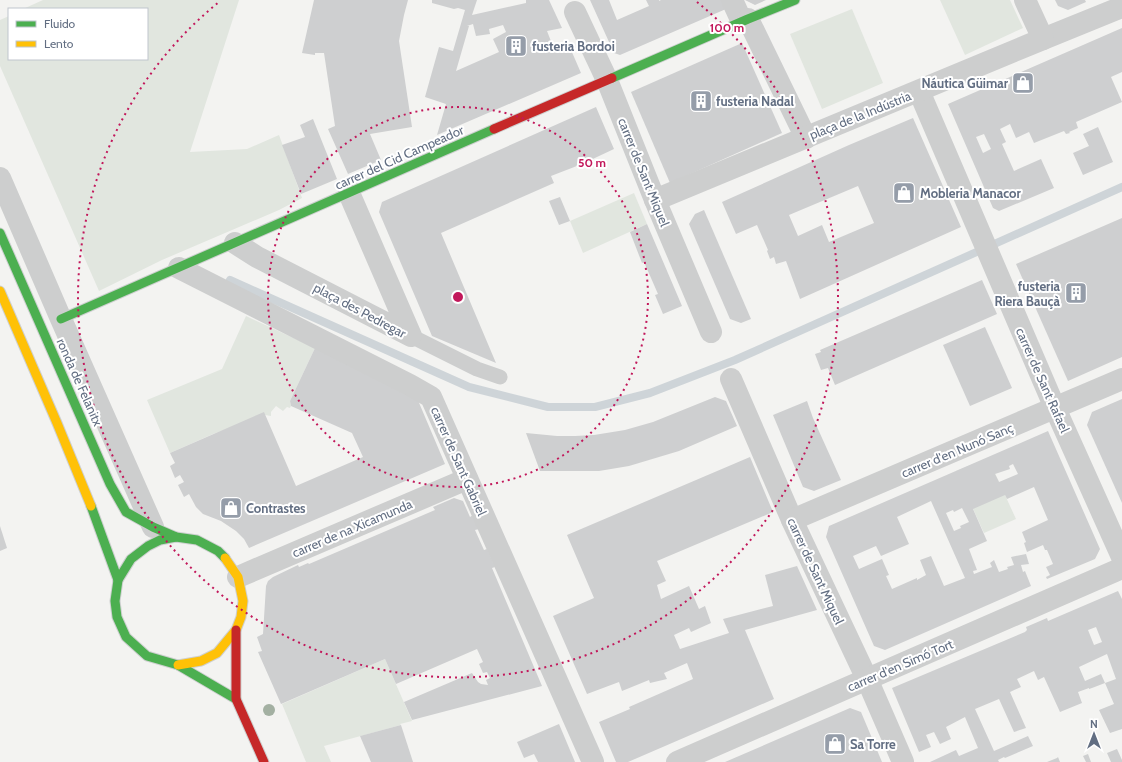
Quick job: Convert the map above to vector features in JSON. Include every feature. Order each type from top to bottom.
[{"type":"main road","points":[[745,20],[795,0]]},
{"type":"main road","name":"carrer del Cid Campeador","points":[[61,320],[745,20]]},
{"type":"main road","name":"ronda de Felanitx","points":[[0,233],[110,484],[126,512],[153,527],[176,537]]},
{"type":"main road","points":[[0,291],[87,494],[118,580]]},
{"type":"main road","points":[[178,665],[201,661],[216,653],[236,630],[241,617],[243,601],[238,578],[224,556],[218,551],[197,540],[176,537],[160,540],[148,546],[131,559],[118,580],[115,601],[117,617],[126,637],[147,656],[178,665],[236,699]]},
{"type":"main road","points":[[236,630],[236,699],[264,762]]},
{"type":"street","name":"plaça de la Indústria","points":[[732,0],[745,20],[806,138],[1122,7]]},
{"type":"street","points":[[1025,0],[1043,39]]},
{"type":"street","name":"carrer de Sant Miquel","points":[[575,12],[607,80],[711,332]]},
{"type":"street","name":"carrer de Sant Rafael","points":[[919,91],[1055,408],[1122,556]]},
{"type":"street","points":[[656,200],[806,138]]},
{"type":"street","points":[[0,178],[153,527]]},
{"type":"street","name":"plaça des Pedregar","points":[[349,193],[411,336]]},
{"type":"street","name":"plaça des Pedregar","points":[[235,243],[257,256],[411,336]]},
{"type":"street","name":"carrer de Sant Gabriel","points":[[179,268],[431,397],[593,762]]},
{"type":"street","name":"carrer de Sant Miquel","points":[[731,379],[792,520],[867,679],[903,762]]},
{"type":"street","name":"carrer d'en Nunó Sanç","points":[[792,520],[1122,379]]},
{"type":"street","name":"carrer de na Xicamunda","points":[[238,578],[467,479]]},
{"type":"street","name":"carrer d'en Simó Tort","points":[[677,762],[1122,568]]},
{"type":"lane","points":[[411,336],[477,369],[500,377]]},
{"type":"shaded area","points":[[43,0],[239,0],[190,152],[247,149],[279,135],[302,198],[279,210],[162,260],[99,291],[0,66],[0,20],[8,16],[8,60],[148,60],[148,8],[25,8]]},
{"type":"shaded area","points":[[940,0],[1010,0],[1023,28],[965,55]]},
{"type":"shaded area","points":[[852,9],[883,83],[822,109],[790,34]]},
{"type":"shaded area","points":[[634,193],[647,224],[583,253],[570,221]]},
{"type":"shaded area","points":[[246,316],[315,348],[290,401],[290,408],[287,407],[283,411],[276,406],[271,412],[271,416],[265,415],[213,434],[170,453],[147,400],[222,369]]},
{"type":"shaded area","points":[[988,458],[1016,519],[984,533],[956,471]]},
{"type":"shaded area","points":[[385,659],[412,721],[324,746],[331,762],[306,762],[282,704]]},
{"type":"building","points":[[314,0],[408,0],[399,41],[412,127],[370,134],[381,160],[348,174],[328,129],[335,126],[324,53],[315,53],[315,55],[302,53]]},
{"type":"building","points":[[432,0],[477,0],[472,15],[526,3],[526,0],[549,0],[562,28],[547,31],[554,49],[568,43],[581,73],[437,135],[446,104],[425,97],[439,47],[453,51],[465,10],[458,8],[454,9],[432,3]],"holes":[[[473,24],[476,36],[490,34],[489,29],[503,25],[506,32],[493,39],[499,52],[456,71],[469,26],[467,26]]]},
{"type":"building","points":[[590,0],[609,0],[617,20],[649,6],[646,0],[722,0],[726,9],[620,55],[614,53]]},
{"type":"building","points":[[745,0],[766,0],[755,5]]},
{"type":"building","points":[[1055,0],[1085,0],[1086,2],[1068,10],[1058,6]]},
{"type":"building","points":[[1122,28],[1122,72],[1111,77],[1122,102],[1076,122],[1078,128],[1069,132],[1070,133],[1066,134],[1064,131],[1034,143],[1029,132],[1016,138],[1010,124],[1000,129],[1006,142],[1002,144],[1014,171],[1041,159],[1054,188],[999,211],[993,208],[948,104]],"holes":[[[984,134],[991,149],[983,153],[976,137]]]},
{"type":"building","name":"fusteria Nadal","points":[[742,43],[782,133],[670,183],[631,92]]},
{"type":"building","points":[[596,107],[614,149],[551,176],[554,183],[441,233],[496,363],[432,336],[379,212],[382,202]]},
{"type":"building","points":[[913,118],[961,227],[800,299],[786,261],[776,264],[774,257],[770,259],[768,250],[757,225],[736,234],[722,202]],"holes":[[[858,186],[874,223],[829,242],[822,225],[798,236],[789,215]]]},
{"type":"building","points":[[313,119],[337,179],[301,194],[282,145],[305,137],[300,125]]},
{"type":"building","points":[[1098,127],[1113,162],[1083,175],[1073,153],[1089,146],[1083,134]]},
{"type":"building","points":[[560,197],[570,221],[559,225],[549,201]]},
{"type":"building","points":[[704,210],[751,319],[741,323],[730,319],[689,224],[695,214]]},
{"type":"building","name":"fusteria Riera Bauçà","points":[[1122,218],[1122,357],[1068,381],[1016,264]]},
{"type":"building","points":[[647,224],[682,306],[663,314],[655,295],[658,294],[644,262],[642,263],[630,232]]},
{"type":"building","points":[[982,280],[997,314],[835,385],[828,368],[821,370],[815,354],[821,352],[820,350]]},
{"type":"building","points":[[985,327],[1012,388],[970,406],[943,345]]},
{"type":"building","points":[[315,348],[417,398],[445,464],[249,548],[244,539],[236,531],[221,521],[203,514],[196,507],[189,494],[184,497],[178,485],[184,482],[180,475],[175,478],[170,466],[175,463],[170,453],[264,412],[296,486],[363,457],[352,433],[291,406],[290,401]]},
{"type":"building","points":[[715,397],[726,401],[737,426],[679,451],[629,466],[599,471],[540,471],[526,433],[575,436],[594,435],[625,430],[653,422]]},
{"type":"building","points":[[1122,399],[1122,503],[1087,425],[1092,412]]},
{"type":"building","points":[[807,401],[813,418],[841,480],[814,491],[803,487],[773,415]]},
{"type":"building","points":[[1048,431],[1100,549],[1095,559],[1047,579],[1046,577],[1050,575],[1046,567],[1053,564],[1047,550],[1045,550],[1043,545],[1027,552],[1024,543],[1026,542],[1022,532],[1048,520],[1034,487],[1007,499],[1005,495],[973,509],[987,541],[969,549],[977,570],[973,571],[974,574],[992,567],[990,563],[994,560],[999,572],[1008,569],[1007,567],[1014,565],[1011,557],[1026,554],[1029,564],[1021,565],[1023,572],[1025,571],[1031,586],[885,650],[874,646],[826,537],[829,526]],"holes":[[[1013,464],[1018,474],[999,482],[995,474],[1010,469],[1009,466]],[[931,501],[965,578],[944,586],[931,556],[920,560],[926,575],[892,589],[886,576],[889,575],[882,559],[859,569],[853,556],[876,546],[881,556],[909,544],[897,517]],[[962,508],[969,522],[960,526],[961,528],[954,531],[946,513],[953,510],[954,512]]]},
{"type":"building","points":[[750,457],[773,512],[657,561],[666,581],[657,585],[661,599],[689,586],[699,609],[705,606],[711,623],[691,632],[689,628],[674,635],[680,649],[729,633],[723,619],[773,606],[765,575],[797,566],[817,610],[745,630],[774,699],[628,762],[616,762],[599,722],[693,679],[687,663],[664,673],[667,679],[650,683],[649,680],[622,691],[619,682],[587,694],[553,616],[594,598],[567,535]]},
{"type":"building","points":[[454,498],[463,501],[470,517],[473,515],[479,529],[475,530],[484,550],[487,549],[495,567],[492,568],[542,686],[412,720],[404,702],[472,673],[478,682],[488,685],[486,680],[490,678],[487,672],[483,673],[479,664],[483,662],[477,649],[396,684],[385,659],[281,704],[258,652],[262,651],[257,637],[263,634],[266,586],[268,581],[298,565],[299,567],[308,563],[309,564],[435,510],[433,507]]},
{"type":"building","points":[[0,526],[7,548],[0,551]]},
{"type":"building","points":[[1118,591],[1122,599],[1122,729],[1110,733],[1099,710],[1114,704],[1105,683],[1078,692],[1082,703],[1060,712],[1044,677],[1038,680],[1034,671],[1017,679],[1021,687],[1010,692],[1026,728],[1014,732],[999,699],[975,709],[994,751],[1028,736],[1033,746],[1005,758],[1004,757],[998,760],[999,762],[930,762],[956,750],[959,756],[978,748],[965,717],[946,727],[951,739],[940,744],[934,732],[926,735],[931,747],[919,752],[892,688],[1025,632],[1027,630],[1026,627],[1047,618],[1048,621]],"holes":[[[1096,627],[1102,642],[1094,645],[1088,630]],[[1107,654],[1116,679],[1105,683],[1101,674],[1085,681],[1079,667]]]},
{"type":"building","name":"Sa Torre","points":[[850,708],[861,712],[882,762],[725,762]]},
{"type":"building","points":[[559,724],[575,762],[538,762],[534,754],[524,758],[517,742]]},
{"type":"building","points":[[401,725],[413,762],[371,762],[360,736]]},
{"type":"building","points":[[1117,749],[1122,762],[1111,762],[1107,753]]},
{"type":"building","points":[[1088,754],[1091,762],[1086,762],[1083,756]]},
{"type":"building","points":[[1058,757],[1060,762],[1047,762],[1057,758]]},
{"type":"waterway","points":[[230,280],[469,387],[548,407],[595,407],[650,393],[735,360],[1122,187]]},
{"type":"traffic: fast","points":[[612,78],[795,0]]},
{"type":"traffic: fast","points":[[61,319],[494,129]]},
{"type":"traffic: fast","points":[[0,233],[110,484],[126,512],[153,527],[176,537],[197,540],[218,551],[225,558]]},
{"type":"traffic: fast","points":[[91,506],[118,580]]},
{"type":"traffic: fast","points":[[176,537],[160,540],[148,546],[131,559],[118,580],[115,601],[117,617],[126,637],[147,656],[178,665],[236,699]]},
{"type":"traffic: slow","points":[[0,291],[91,506]]},
{"type":"traffic: slow","points":[[178,665],[201,661],[217,653],[236,630],[241,617],[243,601],[238,577],[225,558]]},
{"type":"traffic: jam","points":[[494,129],[612,78]]},
{"type":"traffic: jam","points":[[236,630],[236,699],[264,762]]},
{"type":"place","name":"fusteria Bordoi","points":[[516,46]]},
{"type":"place","name":"Náutica Güimar","points":[[1023,83]]},
{"type":"place","name":"fusteria Nadal","points":[[701,101]]},
{"type":"place","name":"Mobleria Manacor","points":[[904,193]]},
{"type":"place","name":"fusteria Riera Bauçà","points":[[1076,293]]},
{"type":"place","name":"Contrastes","points":[[231,508]]},
{"type":"place","name":"Sa Torre","points":[[835,744]]}]
